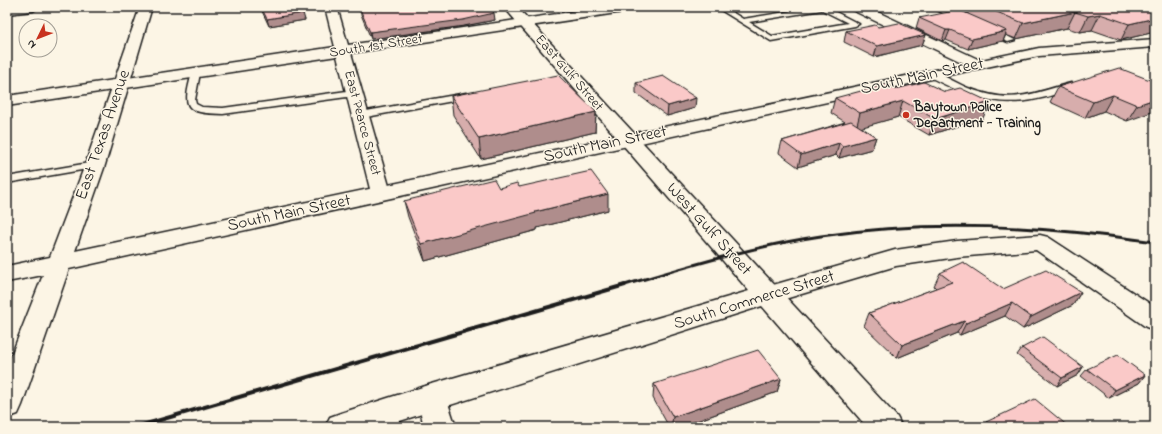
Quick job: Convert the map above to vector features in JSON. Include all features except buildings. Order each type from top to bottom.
[{"type":"street","points":[[7,10],[33,7]]},
{"type":"street","name":"East Texas Avenue","points":[[7,404],[95,165],[146,7]]},
{"type":"street","name":"East Pearce Street","points":[[331,7],[381,194]]},
{"type":"street","name":"East Gulf Street","points":[[510,7],[568,78],[627,139]]},
{"type":"street","name":"South 1st Street","points":[[7,101],[630,7]]},
{"type":"street","points":[[857,7],[977,64]]},
{"type":"street","name":"South Main Street","points":[[7,274],[977,64],[1039,52],[1155,44]]},
{"type":"street","name":"West Gulf Street","points":[[627,139],[886,427]]},
{"type":"street","name":"South Commerce Street","points":[[341,427],[432,397],[895,258],[1040,242],[1155,320]]},
{"type":"street","points":[[432,397],[440,427]]},
{"type":"lane","points":[[725,7],[721,8],[770,39],[855,24],[823,8],[742,21]]},
{"type":"lane","points":[[934,7],[969,22]]},
{"type":"lane","points":[[983,28],[1011,40]]},
{"type":"lane","points":[[196,73],[189,99],[191,105],[198,109],[210,111],[224,111],[354,92]]},
{"type":"lane","points":[[931,74],[953,85],[1002,99],[1026,99],[1078,85]]},
{"type":"lane","points":[[361,115],[478,94]]},
{"type":"lane","points":[[7,180],[95,165]]},
{"type":"railway","points":[[621,286],[770,245],[821,236],[863,231],[946,226],[988,227],[1072,232],[1155,242]]},
{"type":"railway","points":[[136,427],[625,285]]},
{"type":"place","name":"Baytown Police Department - Training","points":[[906,115]]}]
